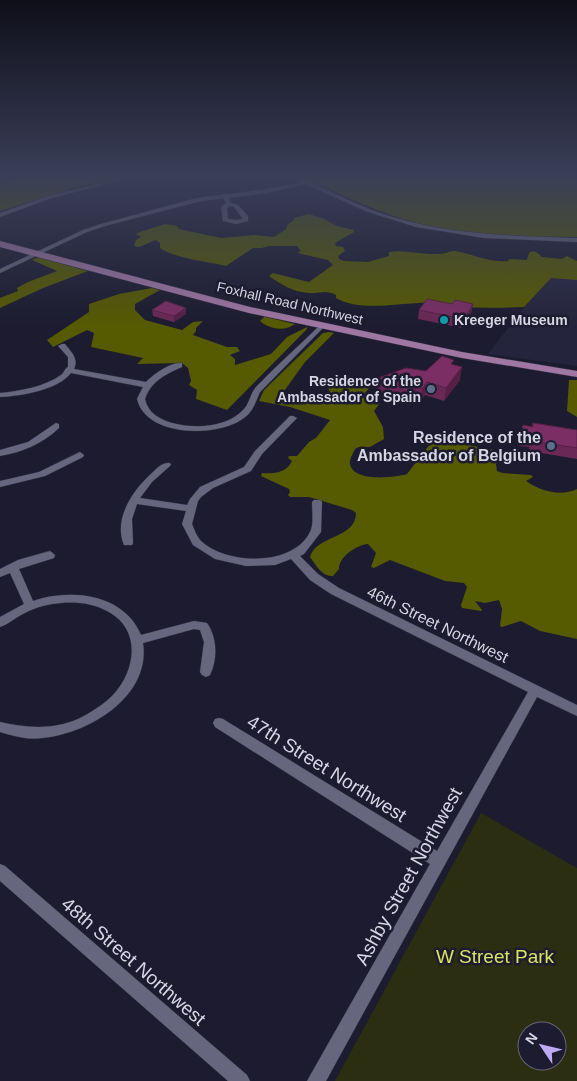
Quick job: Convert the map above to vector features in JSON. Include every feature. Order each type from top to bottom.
[{"type":"main road","name":"Foxhall Road Northwest","points":[[0,244],[240,308],[477,358],[577,374]]},
{"type":"street","points":[[0,271],[101,225]]},
{"type":"street","points":[[415,225],[490,238],[577,240]]},
{"type":"street","points":[[179,365],[156,377],[147,385],[141,396],[142,404],[149,414],[160,421],[175,426],[194,428],[226,423],[246,412],[251,406],[255,391],[322,326]]},
{"type":"street","points":[[0,395],[20,394],[42,388],[60,378],[72,363],[71,357],[62,346]]},
{"type":"street","points":[[68,370],[147,385]]},
{"type":"street","points":[[293,418],[262,449],[250,468],[204,489],[194,498],[189,508],[187,520],[190,533],[201,547],[213,555],[229,560],[254,563],[273,562],[293,554],[306,546],[315,536],[320,516],[317,502]]},
{"type":"street","points":[[0,453],[30,444],[45,436],[56,426]]},
{"type":"street","points":[[0,484],[42,474],[80,455]]},
{"type":"street","points":[[128,542],[126,522],[133,500],[147,481],[167,465]]},
{"type":"street","points":[[133,500],[189,508]]},
{"type":"street","name":"46th Street Northwest","points":[[293,554],[314,577],[335,591],[577,711]]},
{"type":"street","points":[[0,573],[50,555]]},
{"type":"street","points":[[13,567],[30,606]]},
{"type":"street","points":[[0,623],[30,606],[47,601],[68,598],[104,604],[125,618],[135,632],[138,640],[139,656],[129,683],[117,698],[96,715],[73,726],[45,733],[18,732],[0,727]]},
{"type":"street","points":[[138,640],[194,626],[203,626],[208,632],[209,640],[206,672]]},
{"type":"street","name":"Ashby Street Northwest","points":[[316,1081],[536,690]]},
{"type":"street","name":"47th Street Northwest","points":[[220,723],[439,861]]},
{"type":"street","name":"48th Street Northwest","points":[[0,871],[241,1081]]},
{"type":"shaded area","points":[[160,225],[177,226],[179,229],[221,238],[255,235],[274,237],[286,229],[287,225],[336,225],[354,230],[354,232],[335,243],[336,246],[343,247],[345,251],[338,256],[339,259],[344,261],[368,262],[389,256],[389,252],[394,251],[442,254],[455,251],[488,260],[501,261],[508,261],[509,259],[527,260],[529,253],[534,251],[542,257],[562,259],[567,256],[577,261],[577,280],[551,278],[524,307],[458,307],[424,303],[365,306],[345,302],[329,292],[309,293],[293,290],[269,276],[273,273],[309,282],[333,265],[328,260],[297,253],[301,251],[297,246],[253,248],[226,266],[174,255],[160,248],[160,243],[156,240],[139,247],[134,246],[136,240],[141,237],[137,233]]},
{"type":"shaded area","points":[[426,225],[577,225],[577,237],[489,234]]},
{"type":"shaded area","points":[[38,257],[88,271],[43,288],[0,308],[0,298],[18,291],[17,288],[28,282],[57,271],[32,260]]},
{"type":"shaded area","points":[[549,275],[577,278],[577,366],[488,354]]},
{"type":"shaded area","points":[[152,288],[160,290],[135,304],[135,310],[145,320],[182,330],[193,322],[203,321],[196,328],[193,335],[227,347],[237,347],[240,351],[230,355],[235,359],[235,365],[271,354],[287,337],[307,327],[307,329],[227,410],[196,399],[197,390],[189,385],[191,381],[188,368],[182,363],[137,364],[143,358],[91,347],[94,333],[87,330],[53,347],[47,340],[89,312],[89,304],[119,294]]},
{"type":"shaded area","points":[[264,317],[295,324],[282,329],[272,328],[260,321]]},
{"type":"shaded area","points":[[323,333],[334,333],[305,362],[282,394],[332,396],[327,386],[334,377],[375,382],[363,395],[380,403],[374,411],[383,427],[384,439],[370,447],[355,449],[350,464],[358,474],[375,477],[393,477],[407,474],[437,435],[446,436],[448,441],[499,451],[502,456],[496,464],[497,471],[531,475],[533,477],[526,481],[538,488],[557,493],[577,489],[577,639],[540,631],[521,621],[502,627],[500,626],[502,609],[499,600],[485,603],[475,601],[481,611],[462,608],[461,605],[467,587],[464,583],[445,581],[390,560],[374,568],[371,567],[376,553],[368,544],[359,546],[349,552],[333,576],[322,573],[317,567],[310,557],[314,550],[320,544],[350,528],[356,513],[352,510],[309,497],[290,497],[288,495],[289,489],[261,476],[262,473],[275,473],[287,468],[292,461],[288,458],[289,456],[297,456],[309,442],[316,438],[330,420],[290,407],[259,401],[264,390]]},
{"type":"shaded area","points":[[569,380],[577,380],[577,417],[567,411]]},
{"type":"green space","name":"W Street Park","points":[[481,813],[577,868],[577,1081],[335,1081]]},
{"type":"building","points":[[427,299],[452,304],[455,300],[473,304],[464,319],[419,310]]},
{"type":"building","points":[[166,301],[186,308],[174,316],[152,310]]},
{"type":"building","points":[[442,356],[454,360],[451,364],[462,367],[446,388],[427,382],[422,389],[416,387],[411,393],[378,378],[406,368],[426,371]]},
{"type":"building","points":[[533,423],[577,430],[577,448],[531,441],[532,437],[521,435],[523,425],[533,427]]},
{"type":"place","name":"Kreeger Museum","points":[[444,320]]},
{"type":"place","name":"Residence of the Ambassador of Spain","points":[[431,389]]},
{"type":"place","name":"Residence of the Ambassador of Belgium","points":[[551,446]]}]
